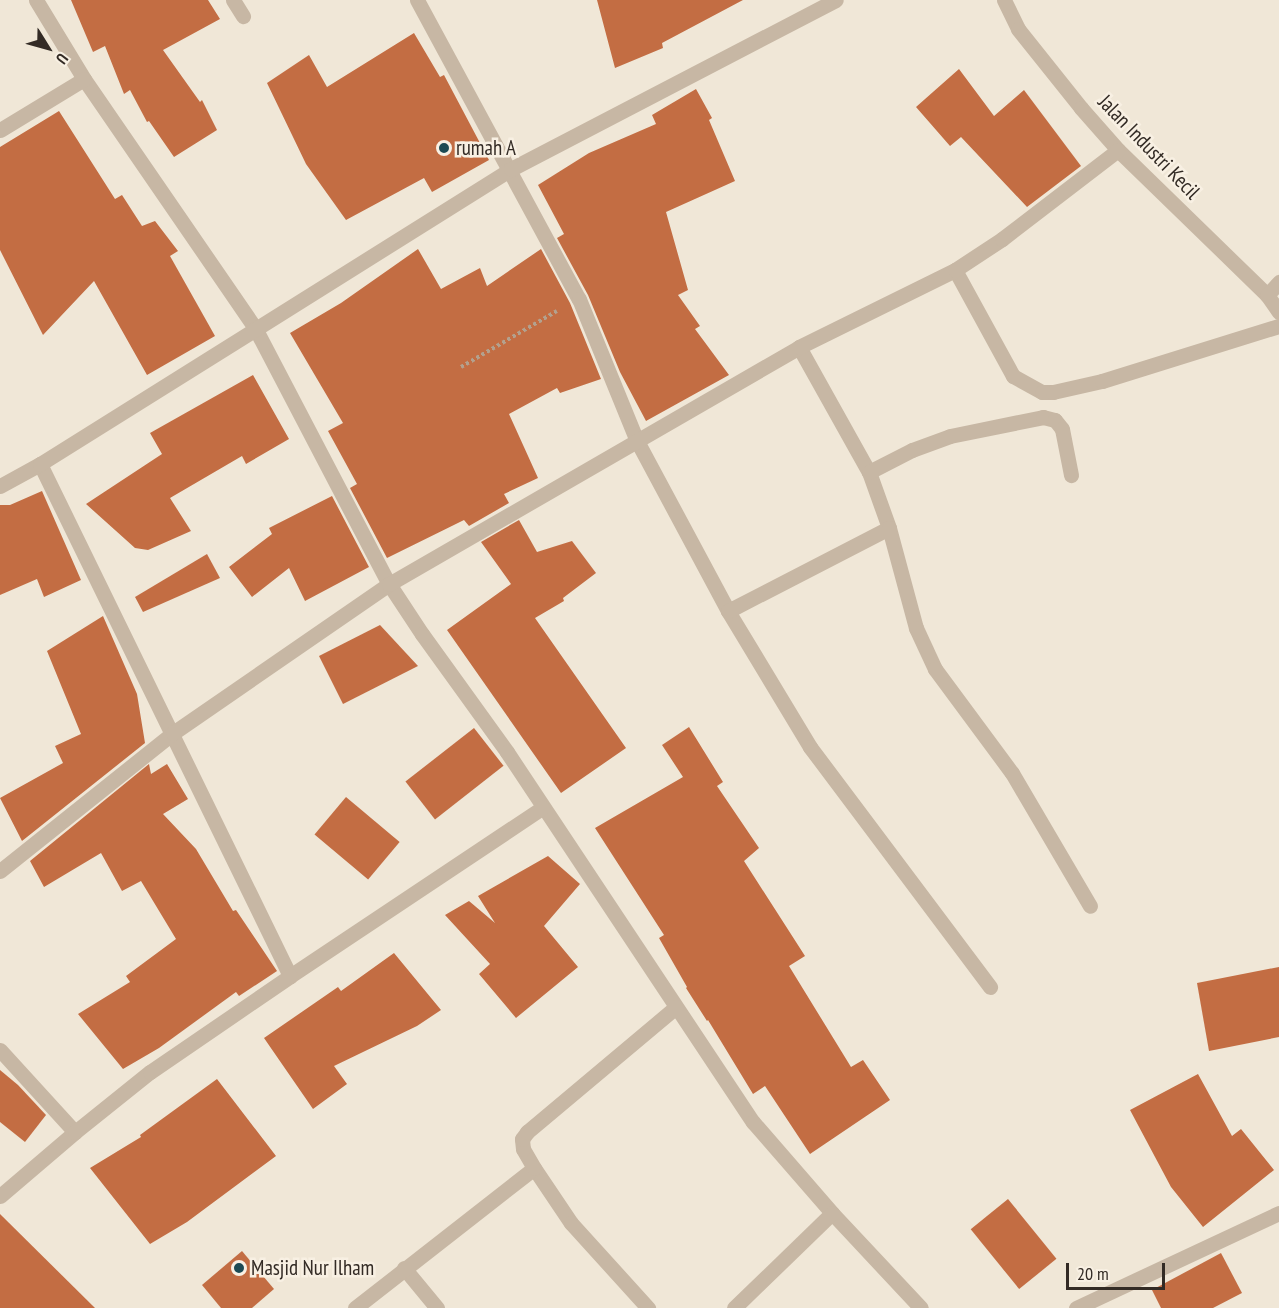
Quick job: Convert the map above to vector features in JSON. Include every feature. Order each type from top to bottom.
[{"type":"street","points":[[36,0],[84,79],[255,328],[389,584],[507,752],[753,1122],[832,1213],[921,1308]]},
{"type":"street","points":[[233,0],[243,16]]},
{"type":"street","points":[[417,0],[511,169],[579,299],[637,441],[728,611],[810,747],[990,987]]},
{"type":"street","points":[[0,486],[40,464],[511,169],[836,0]]},
{"type":"street","name":"Jalan Industri Kecil","points":[[1004,0],[1018,29],[1118,150],[1268,295],[1279,312]]},
{"type":"street","points":[[0,130],[84,79]]},
{"type":"street","points":[[0,871],[173,733],[389,584],[799,347],[955,270],[1002,239],[1118,150]]},
{"type":"street","points":[[955,270],[1013,376],[1042,392],[1053,392],[1102,381],[1279,326]]},
{"type":"street","points":[[1268,295],[1279,282]]},
{"type":"street","points":[[799,347],[869,472],[889,528],[916,628],[935,669],[1012,773],[1090,906]]},
{"type":"street","points":[[869,472],[912,450],[950,436],[1043,417],[1055,420],[1062,429],[1071,475]]},
{"type":"street","points":[[40,464],[290,976]]},
{"type":"street","points":[[728,611],[889,528]]},
{"type":"street","points":[[0,1196],[75,1132],[202,1034],[542,807]]},
{"type":"street","points":[[648,1308],[571,1223],[534,1168],[523,1149],[522,1139],[527,1132],[676,1007]]},
{"type":"street","points":[[0,1050],[75,1132]]},
{"type":"street","points":[[355,1308],[534,1168]]},
{"type":"street","points":[[734,1308],[832,1213]]},
{"type":"street","points":[[1076,1308],[1279,1213]]},
{"type":"street","points":[[404,1268],[437,1308]]},
{"type":"path","points":[[461,367],[579,299]]},
{"type":"building","points":[[71,0],[208,0],[220,19],[163,50],[200,102],[202,100],[217,130],[174,157],[149,121],[147,122],[130,90],[124,94],[105,46],[93,52]]},
{"type":"building","points":[[597,0],[743,0],[662,43],[663,48],[615,68]]},
{"type":"building","points":[[414,33],[440,77],[444,75],[489,160],[432,192],[424,178],[346,220],[306,164],[267,83],[309,55],[327,87]]},
{"type":"building","points":[[959,69],[994,116],[1024,90],[1081,166],[1027,207],[961,137],[950,146],[916,107]]},
{"type":"building","points":[[696,89],[712,118],[709,120],[735,181],[666,212],[688,290],[678,295],[700,326],[695,329],[729,375],[646,421],[620,372],[588,295],[557,238],[564,234],[538,185],[589,153],[656,124],[652,115]]},
{"type":"building","points":[[59,111],[115,199],[122,195],[142,226],[155,221],[178,251],[170,256],[215,336],[147,375],[94,281],[43,335],[0,250],[0,147]]},
{"type":"building","points":[[418,249],[441,289],[480,268],[487,286],[541,249],[570,303],[601,379],[560,393],[557,388],[509,414],[538,478],[504,494],[509,503],[469,526],[464,520],[387,558],[350,488],[357,484],[328,431],[343,423],[290,333],[341,303]]},
{"type":"building","points":[[253,375],[289,439],[246,464],[242,456],[170,498],[191,531],[148,550],[135,548],[86,504],[162,454],[150,433]]},
{"type":"building","points":[[42,491],[81,580],[44,597],[37,579],[0,595],[0,505],[10,505]]},
{"type":"building","points":[[332,496],[369,567],[305,601],[289,568],[252,597],[229,567],[272,534],[269,528]]},
{"type":"building","points":[[519,520],[537,552],[572,541],[596,573],[563,598],[564,601],[535,618],[626,748],[561,793],[447,630],[511,584],[481,542]]},
{"type":"building","points":[[207,554],[220,578],[143,612],[135,597]]},
{"type":"building","points":[[103,616],[137,694],[145,743],[22,841],[0,798],[63,763],[55,746],[81,734],[47,651]]},
{"type":"building","points":[[380,625],[418,666],[343,704],[319,656]]},
{"type":"building","points":[[689,727],[723,782],[717,786],[759,848],[744,861],[805,956],[789,966],[851,1067],[863,1060],[890,1100],[810,1154],[765,1086],[753,1094],[686,988],[659,938],[664,935],[595,828],[683,777],[662,745]]},
{"type":"building","points":[[474,728],[504,766],[435,819],[405,782]]},
{"type":"building","points":[[149,764],[151,774],[167,764],[188,799],[163,814],[196,849],[233,911],[236,910],[277,971],[239,996],[236,992],[159,1048],[123,1069],[78,1014],[130,982],[126,976],[176,939],[141,881],[122,891],[101,853],[44,887],[30,861]]},
{"type":"building","points":[[346,797],[400,842],[368,880],[315,835]]},
{"type":"building","points":[[548,856],[580,884],[544,926],[578,967],[516,1018],[479,974],[490,964],[445,915],[469,901],[495,923],[478,896]]},
{"type":"building","points":[[394,953],[441,1010],[417,1026],[334,1066],[347,1084],[313,1109],[264,1038],[338,987],[341,991]]},
{"type":"building","points":[[1279,967],[1279,1037],[1209,1051],[1197,983]]},
{"type":"building","points":[[0,1070],[18,1085],[46,1115],[25,1142],[0,1122]]},
{"type":"building","points":[[1198,1074],[1232,1136],[1241,1129],[1274,1170],[1203,1227],[1171,1187],[1130,1110]]},
{"type":"building","points":[[217,1079],[276,1156],[187,1222],[150,1244],[90,1168],[141,1137],[140,1135]]},
{"type":"building","points":[[1008,1199],[1056,1259],[1019,1289],[971,1229]]},
{"type":"building","points":[[0,1214],[95,1308],[0,1308]]},
{"type":"building","name":"Masjid Nur Ilham","points":[[242,1251],[274,1289],[252,1308],[221,1308],[202,1285]]},
{"type":"building","points":[[1221,1253],[1242,1293],[1213,1308],[1161,1308],[1152,1290]]},
{"type":"place","name":"rumah A","points":[[444,148]]},
{"type":"place","name":"Masjid Nur Ilham","points":[[239,1268]]}]
